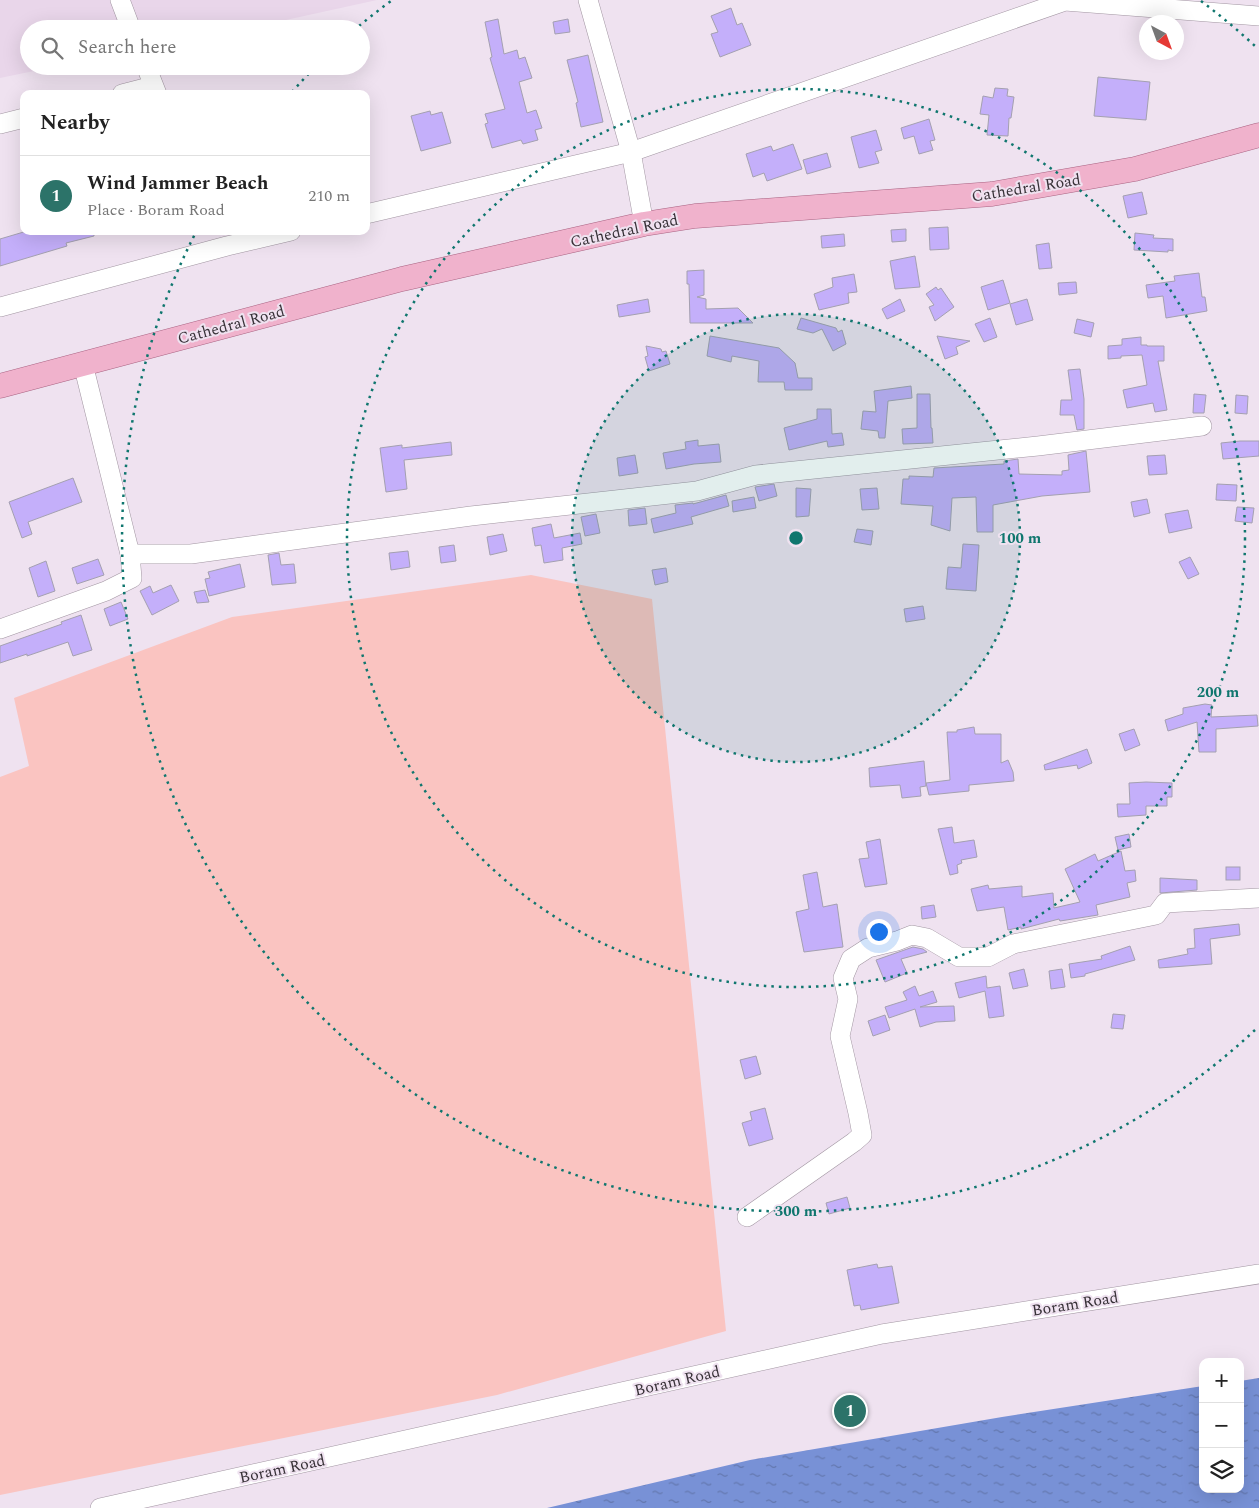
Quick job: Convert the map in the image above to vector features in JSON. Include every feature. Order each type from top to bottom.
[{"type":"main road","name":"Cathedral Road","points":[[0,386],[402,279],[644,224],[694,216],[992,194],[1135,169],[1259,135]]},
{"type":"street","points":[[120,0],[128,20]]},
{"type":"street","points":[[588,0],[631,152],[644,224]]},
{"type":"street","points":[[370,213],[631,152],[1065,0],[1259,16]]},
{"type":"street","points":[[149,75],[155,90]]},
{"type":"street","points":[[0,124],[20,119]]},
{"type":"street","points":[[0,307],[224,239],[258,235]]},
{"type":"street","points":[[0,629],[106,591],[132,578],[130,554],[83,364]]},
{"type":"street","points":[[130,554],[191,554],[471,516],[697,491],[756,476],[1038,446],[1202,426]]},
{"type":"street","points":[[747,1217],[854,1142],[862,1134],[840,1036],[848,999],[842,978],[851,958],[868,948],[897,941],[912,935],[927,938],[959,957],[988,957],[1012,944],[1156,915],[1164,903],[1259,898]]},
{"type":"street","name":"Boram Road","points":[[100,1508],[882,1334],[1259,1274]]},
{"type":"shaded area","points":[[0,0],[377,0],[286,20],[20,20],[20,74],[0,78]]},
{"type":"shaded area","points":[[531,575],[652,599],[726,1331],[497,1395],[0,1495],[0,777],[29,766],[14,698],[232,617]]},
{"type":"water","points":[[1259,1378],[1259,1508],[547,1508],[750,1460],[1002,1417],[1199,1387],[1199,1493],[1244,1493],[1244,1380]]},
{"type":"building","points":[[731,8],[737,25],[742,23],[751,45],[720,57],[711,34],[718,32],[711,16]]},
{"type":"building","points":[[498,19],[504,54],[517,50],[519,59],[525,57],[532,78],[519,82],[527,113],[536,110],[542,128],[535,130],[538,140],[523,144],[521,140],[492,148],[485,124],[488,123],[485,114],[505,109],[490,58],[492,57],[485,22]]},
{"type":"building","points":[[568,19],[570,32],[555,34],[553,22]]},
{"type":"building","points":[[588,55],[603,122],[581,127],[576,103],[578,102],[567,60]]},
{"type":"building","points":[[1098,77],[1150,82],[1146,120],[1094,116]]},
{"type":"building","points":[[995,88],[1008,89],[1007,96],[1014,97],[1011,118],[1009,118],[1008,136],[987,135],[989,115],[980,114],[983,96],[993,98]]},
{"type":"building","points":[[430,111],[431,115],[442,112],[451,143],[421,151],[411,116]]},
{"type":"building","points":[[929,119],[935,140],[930,141],[933,150],[919,154],[914,136],[904,139],[901,128]]},
{"type":"building","points":[[876,130],[882,150],[875,152],[879,163],[859,168],[851,137]]},
{"type":"building","points":[[793,144],[802,169],[767,181],[764,173],[753,177],[746,154],[771,146],[773,151]]},
{"type":"building","points":[[827,153],[831,167],[807,174],[803,160]]},
{"type":"building","points":[[1142,192],[1147,214],[1128,218],[1123,196]]},
{"type":"building","points":[[948,227],[949,249],[930,250],[929,228]]},
{"type":"building","points":[[906,229],[906,241],[892,242],[891,230]]},
{"type":"building","points":[[20,233],[20,235],[94,235],[66,243],[67,246],[0,266],[0,239]]},
{"type":"building","points":[[1135,233],[1154,235],[1153,238],[1173,239],[1173,251],[1134,250]]},
{"type":"building","points":[[844,234],[845,246],[822,248],[821,236]]},
{"type":"building","points":[[1049,243],[1052,268],[1039,269],[1036,245]]},
{"type":"building","points":[[915,256],[920,287],[895,289],[890,261]]},
{"type":"building","points":[[704,270],[704,295],[697,297],[706,299],[706,309],[738,308],[753,323],[690,323],[687,271]]},
{"type":"building","points":[[1199,273],[1202,297],[1205,297],[1207,311],[1166,318],[1163,296],[1148,298],[1146,285],[1175,281],[1174,276]]},
{"type":"building","points":[[854,274],[857,292],[848,293],[849,303],[819,310],[814,294],[833,287],[832,278]]},
{"type":"building","points":[[1003,280],[1010,303],[988,310],[981,287]]},
{"type":"building","points":[[1076,282],[1077,293],[1059,295],[1058,283]]},
{"type":"building","points":[[936,287],[938,290],[941,288],[954,307],[935,321],[929,307],[934,305],[926,294]]},
{"type":"building","points":[[648,299],[650,312],[619,317],[617,305]]},
{"type":"building","points":[[900,299],[905,311],[887,319],[882,309]]},
{"type":"building","points":[[1027,299],[1033,320],[1016,325],[1010,304]]},
{"type":"building","points":[[801,318],[836,328],[838,332],[842,330],[846,344],[833,351],[822,329],[813,333],[797,329]]},
{"type":"building","points":[[990,318],[997,337],[984,342],[975,324]]},
{"type":"building","points":[[1077,319],[1094,323],[1091,337],[1074,333]]},
{"type":"building","points":[[710,336],[779,348],[795,363],[798,378],[812,378],[812,390],[785,390],[784,382],[758,382],[759,361],[732,356],[731,362],[707,356]]},
{"type":"building","points":[[937,336],[970,341],[956,347],[958,354],[945,359]]},
{"type":"building","points":[[1141,337],[1141,345],[1164,346],[1164,361],[1158,361],[1167,410],[1155,412],[1153,403],[1127,408],[1123,390],[1147,385],[1142,355],[1108,359],[1108,346],[1122,345],[1122,339]]},
{"type":"building","points":[[646,346],[661,349],[662,352],[666,351],[670,364],[649,371],[645,357],[648,356]]},
{"type":"building","points":[[1080,369],[1084,399],[1084,429],[1077,430],[1074,415],[1060,415],[1061,400],[1072,400],[1068,370]]},
{"type":"building","points":[[911,386],[912,398],[888,401],[885,438],[879,438],[878,431],[861,429],[863,411],[876,412],[874,391]]},
{"type":"building","points":[[917,394],[930,394],[933,443],[903,444],[902,429],[917,428]]},
{"type":"building","points":[[1194,394],[1206,395],[1204,413],[1193,413]]},
{"type":"building","points":[[1236,395],[1248,396],[1247,414],[1235,413]]},
{"type":"building","points":[[817,409],[831,409],[832,434],[842,433],[844,445],[828,447],[827,441],[789,450],[784,428],[817,419]]},
{"type":"building","points":[[698,440],[698,446],[719,444],[721,462],[666,469],[663,453],[686,449],[685,442]]},
{"type":"building","points":[[1259,441],[1259,456],[1223,459],[1221,443]]},
{"type":"building","points":[[451,442],[452,455],[404,460],[407,489],[386,492],[380,448],[402,445],[402,448]]},
{"type":"building","points":[[1086,451],[1090,492],[1042,496],[993,505],[993,532],[977,532],[976,497],[952,498],[950,531],[931,525],[933,506],[901,504],[903,479],[909,479],[909,476],[933,477],[934,468],[1004,464],[1004,461],[1018,459],[1019,474],[1062,475],[1062,471],[1069,470],[1068,455]]},
{"type":"building","points":[[635,455],[638,473],[619,476],[617,458]]},
{"type":"building","points":[[1165,455],[1167,474],[1149,475],[1147,456]]},
{"type":"building","points":[[73,478],[82,502],[28,522],[32,534],[22,538],[9,502]]},
{"type":"building","points":[[774,484],[777,496],[759,501],[755,487]]},
{"type":"building","points":[[1217,484],[1237,485],[1236,501],[1216,500]]},
{"type":"building","points":[[796,488],[811,489],[809,516],[796,517]]},
{"type":"building","points":[[877,488],[879,509],[862,510],[860,489]]},
{"type":"building","points":[[726,495],[729,506],[691,517],[693,524],[654,533],[651,519],[676,513],[675,505],[693,504]]},
{"type":"building","points":[[754,497],[756,508],[733,512],[732,501]]},
{"type":"building","points":[[1147,499],[1150,513],[1134,517],[1131,502]]},
{"type":"building","points":[[1237,507],[1254,508],[1252,523],[1235,521]]},
{"type":"building","points":[[645,508],[647,524],[629,526],[628,510]]},
{"type":"building","points":[[1188,510],[1192,528],[1169,533],[1165,514]]},
{"type":"building","points":[[596,514],[600,533],[585,536],[581,517]]},
{"type":"building","points":[[551,524],[554,538],[580,533],[582,544],[562,548],[563,560],[544,563],[541,545],[535,546],[532,528]]},
{"type":"building","points":[[857,529],[873,531],[871,545],[854,542]]},
{"type":"building","points":[[503,534],[507,551],[490,555],[487,537]]},
{"type":"building","points":[[963,544],[979,545],[976,591],[946,589],[948,567],[961,568]]},
{"type":"building","points":[[454,545],[456,561],[441,563],[439,547]]},
{"type":"building","points":[[408,551],[410,567],[391,570],[389,553]]},
{"type":"building","points":[[279,553],[281,565],[294,564],[296,583],[272,585],[268,555]]},
{"type":"building","points":[[1190,557],[1199,574],[1188,579],[1179,562]]},
{"type":"building","points":[[98,559],[104,575],[77,584],[72,568]]},
{"type":"building","points":[[46,561],[55,591],[38,597],[29,568]]},
{"type":"building","points":[[240,564],[245,587],[209,596],[205,579],[210,578],[208,572]]},
{"type":"building","points":[[666,568],[668,582],[655,585],[652,570]]},
{"type":"building","points":[[171,585],[179,601],[152,615],[140,591],[150,586],[153,593]]},
{"type":"building","points":[[205,590],[209,602],[197,603],[194,592]]},
{"type":"building","points":[[121,602],[128,619],[110,626],[104,609]]},
{"type":"building","points":[[923,606],[925,619],[906,622],[904,609]]},
{"type":"building","points":[[81,615],[92,650],[73,656],[68,642],[0,663],[0,646],[62,624],[61,622]]},
{"type":"building","points":[[1205,704],[1212,705],[1211,717],[1257,715],[1258,726],[1216,729],[1216,752],[1199,752],[1197,722],[1168,731],[1165,720],[1183,714],[1183,708]]},
{"type":"building","points":[[974,727],[975,734],[1001,734],[1001,763],[1008,760],[1013,772],[1014,781],[969,785],[969,791],[929,795],[926,783],[950,780],[947,732],[957,732],[957,730]]},
{"type":"building","points":[[1134,729],[1140,745],[1125,751],[1119,734]]},
{"type":"building","points":[[1087,749],[1092,763],[1078,769],[1077,765],[1045,770],[1044,765]]},
{"type":"building","points":[[924,761],[926,786],[920,787],[921,796],[902,798],[900,785],[870,787],[869,768]]},
{"type":"building","points":[[1129,783],[1172,783],[1172,797],[1167,797],[1167,806],[1146,806],[1146,815],[1118,817],[1117,804],[1130,804]]},
{"type":"building","points":[[952,827],[954,843],[974,840],[977,857],[961,860],[962,863],[957,865],[958,873],[950,875],[938,829]]},
{"type":"building","points":[[1129,834],[1131,847],[1118,850],[1115,837]]},
{"type":"building","points":[[880,839],[887,884],[865,887],[859,859],[869,858],[866,842]]},
{"type":"building","points":[[1121,851],[1125,871],[1135,870],[1136,881],[1127,883],[1130,897],[1096,905],[1098,915],[1060,921],[1059,919],[1021,929],[1021,927],[1008,930],[1004,907],[977,911],[971,889],[988,885],[989,889],[1022,886],[1022,897],[1053,893],[1054,908],[1080,902],[1065,869],[1095,854],[1098,861]]},
{"type":"building","points":[[1226,867],[1240,867],[1240,880],[1226,880]]},
{"type":"building","points":[[817,872],[823,907],[837,904],[843,947],[804,952],[796,912],[809,909],[803,875]]},
{"type":"building","points":[[1160,878],[1197,880],[1197,890],[1160,893]]},
{"type":"building","points":[[934,905],[936,917],[922,919],[921,907]]},
{"type":"building","points":[[1239,924],[1240,935],[1210,939],[1212,964],[1159,968],[1158,960],[1188,954],[1187,949],[1195,948],[1194,929]]},
{"type":"building","points":[[1130,946],[1135,960],[1085,974],[1085,976],[1071,978],[1069,964],[1102,959],[1101,956]]},
{"type":"building","points":[[913,947],[927,952],[901,959],[907,973],[885,982],[876,960]]},
{"type":"building","points":[[1024,969],[1028,986],[1013,989],[1009,973]]},
{"type":"building","points":[[1062,969],[1065,987],[1051,989],[1049,971]]},
{"type":"building","points":[[986,976],[987,988],[1000,986],[1004,1016],[989,1018],[985,991],[959,998],[955,983]]},
{"type":"building","points":[[915,986],[919,996],[933,991],[937,1002],[920,1007],[954,1006],[955,1021],[936,1022],[920,1027],[915,1009],[889,1018],[885,1007],[907,1000],[903,992]]},
{"type":"building","points":[[1113,1014],[1125,1015],[1123,1029],[1111,1028]]},
{"type":"building","points":[[885,1015],[890,1030],[873,1036],[868,1021]]},
{"type":"building","points":[[756,1056],[761,1074],[745,1079],[740,1060]]},
{"type":"building","points":[[765,1108],[773,1139],[749,1146],[742,1123],[752,1120],[750,1112]]},
{"type":"building","points":[[847,1197],[850,1208],[829,1214],[826,1203]]},
{"type":"building","points":[[877,1264],[878,1268],[892,1266],[899,1303],[861,1310],[860,1305],[854,1306],[847,1270]]},
{"type":"place","name":"Wind Jammer Beach","points":[[850,1411]]}]
